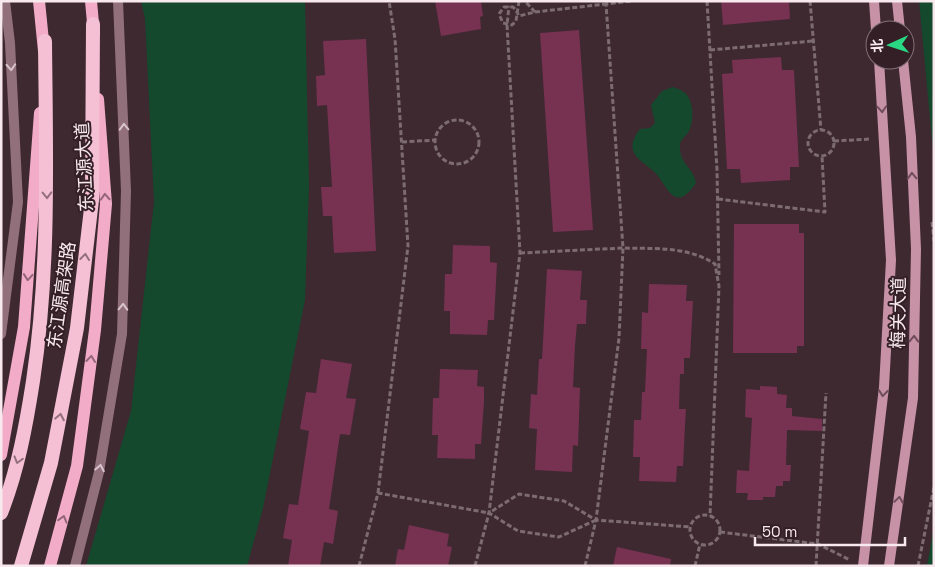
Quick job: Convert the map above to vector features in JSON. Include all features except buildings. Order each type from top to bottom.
[{"type":"highway","name":"东江源高架路","points":[[21,566],[51,462],[77,328],[92,200],[93,24]]},
{"type":"highway","name":"东江源高架路","points":[[1,513],[25,434],[41,331],[47,210],[44,41]]},
{"type":"main road","points":[[1,455],[24,327],[44,41],[39,1]]},
{"type":"main road","name":"东江源大道","points":[[50,566],[78,466],[95,330],[105,214],[91,1]]},
{"type":"main road","points":[[874,1],[875,20]]},
{"type":"main road","points":[[897,1],[899,20]]},
{"type":"main road","name":"梅关大道","points":[[863,566],[884,387],[891,260],[880,70]]},
{"type":"main road","name":"梅关大道","points":[[889,566],[913,398],[916,249],[911,138],[904,70]]},
{"type":"street","points":[[1,334],[18,202],[10,43],[5,1]]},
{"type":"street","points":[[75,566],[99,472],[122,334],[126,191],[118,1]]},
{"type":"path","points":[[360,566],[378,493],[408,246],[396,39],[388,1]]},
{"type":"path","points":[[507,25],[516,22],[520,1]]},
{"type":"path","points":[[525,1],[535,12]]},
{"type":"path","points":[[507,25],[500,19],[499,14],[504,7],[509,6],[513,6],[518,16],[535,12],[632,1]]},
{"type":"path","points":[[707,1],[718,199],[719,286],[710,516]]},
{"type":"path","points":[[810,1],[821,130]]},
{"type":"path","points":[[585,566],[596,520],[618,338],[622,248],[606,3]]},
{"type":"path","points":[[475,566],[489,513],[520,253],[507,25],[509,6]]},
{"type":"path","points":[[710,50],[814,41]]},
{"type":"path","points":[[454,120],[461,120],[474,128],[479,142],[473,156],[459,163],[445,160],[436,148],[436,140],[441,127],[454,120]]},
{"type":"path","points":[[822,156],[812,152],[808,142],[814,132],[821,130],[827,132],[834,141]]},
{"type":"path","points":[[834,141],[884,138]]},
{"type":"path","points":[[402,142],[436,140]]},
{"type":"path","points":[[822,156],[831,151],[834,141]]},
{"type":"path","points":[[718,199],[825,212],[822,156]]},
{"type":"path","points":[[520,253],[622,248],[676,250],[702,255],[715,264],[719,286]]},
{"type":"path","points":[[816,566],[826,393]]},
{"type":"path","points":[[918,566],[934,487]]},
{"type":"path","points":[[378,493],[489,513],[518,531],[558,537],[596,520]]},
{"type":"path","points":[[489,513],[519,494],[564,501],[596,520],[691,527]]},
{"type":"path","points":[[710,516],[716,519],[720,532],[713,543],[707,546],[694,540],[690,534],[691,527],[698,517],[710,516]]},
{"type":"path","points":[[720,532],[818,544],[852,561]]},
{"type":"path","points":[[694,566],[700,544]]},
{"type":"green space","points":[[141,1],[305,1],[309,186],[305,300],[263,508],[247,566],[86,566],[131,411],[154,202],[145,19]]},
{"type":"green space","points":[[919,1],[934,1],[934,161]]},
{"type":"green space","points":[[673,87],[683,91],[691,103],[690,129],[681,142],[680,149],[682,159],[692,173],[696,183],[684,196],[679,198],[670,193],[658,176],[637,157],[632,146],[634,138],[640,129],[650,128],[655,123],[651,105],[662,91]]},
{"type":"green space","points":[[934,526],[934,566],[927,566]]}]
